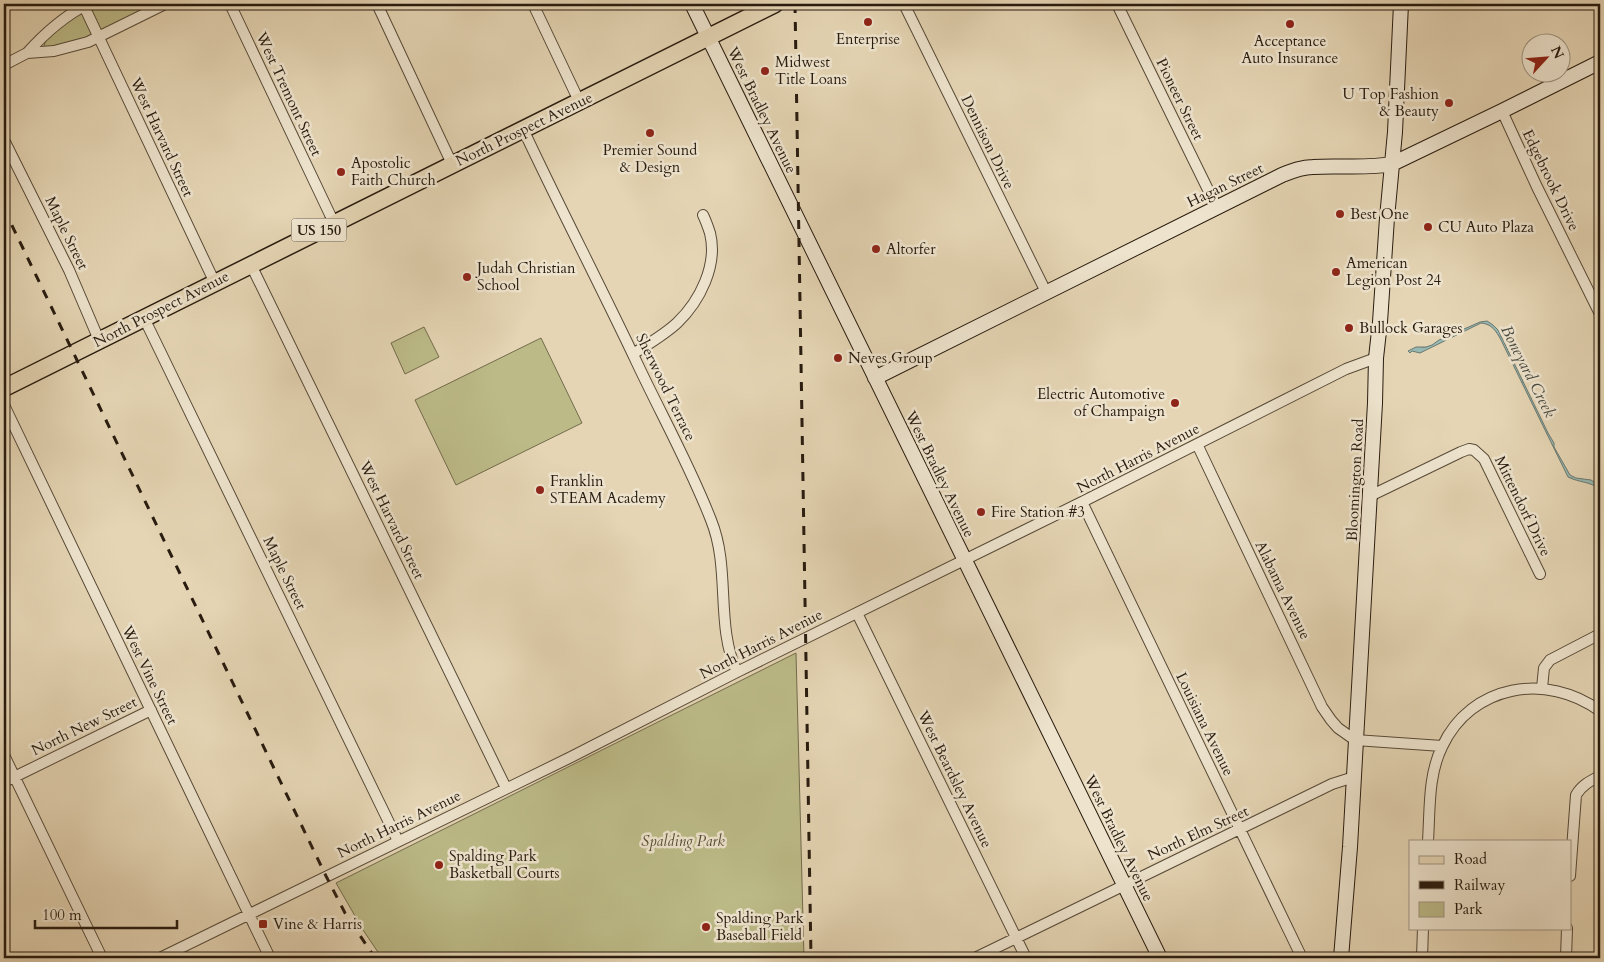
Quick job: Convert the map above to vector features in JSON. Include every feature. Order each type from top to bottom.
[{"type":"main road","name":"West Bradley Avenue","points":[[692,4],[1160,958]]},
{"type":"main road","name":"North Prospect Avenue","points":[[4,388],[775,4]]},
{"type":"main road","name":"Bloomington Road","points":[[1341,958],[1354,777],[1376,403],[1376,358],[1392,164],[1402,4]]},
{"type":"main road","name":"Hagan Street","points":[[875,378],[1282,175],[1313,166],[1376,167],[1392,164],[1502,112],[1600,62]]},
{"type":"street","points":[[4,65],[27,53],[63,18],[85,4]]},
{"type":"street","name":"West Harvard Street","points":[[85,4],[98,37],[215,282]]},
{"type":"street","points":[[27,53],[54,51],[88,42],[165,4]]},
{"type":"street","name":"West Tremont Street","points":[[230,4],[334,223]]},
{"type":"street","points":[[377,4],[452,164]]},
{"type":"street","points":[[533,4],[580,101]]},
{"type":"street","name":"Dennison Drive","points":[[904,4],[1046,292]]},
{"type":"street","name":"Pioneer Street","points":[[1117,4],[1217,208]]},
{"type":"street","name":"Edgebrook Drive","points":[[1502,112],[1600,314]]},
{"type":"street","name":"Sherwood Terrace","points":[[523,129],[685,458],[712,522],[717,539],[722,579],[726,642],[737,672]]},
{"type":"street","name":"Maple Street","points":[[4,140],[69,270],[99,340]]},
{"type":"street","points":[[633,354],[663,335],[677,323],[698,296],[710,269],[712,253],[710,234],[703,215]]},
{"type":"street","name":"West Harvard Street","points":[[251,264],[506,788]]},
{"type":"street","name":"Maple Street","points":[[144,318],[398,841]]},
{"type":"street","name":"North Harris Avenue","points":[[160,958],[1082,502],[1346,369],[1376,358]]},
{"type":"street","name":"West Vine Street","points":[[4,405],[270,958]]},
{"type":"street","name":"Alabama Avenue","points":[[1197,444],[1322,707],[1338,728],[1355,740]]},
{"type":"street","name":"Mittendorf Drive","points":[[1370,496],[1461,452],[1474,450],[1484,459],[1540,574]]},
{"type":"street","name":"Louisiana Avenue","points":[[1082,502],[1302,958]]},
{"type":"street","name":"West Beardsley Avenue","points":[[857,613],[1026,958]]},
{"type":"street","points":[[1542,688],[1544,668],[1550,660],[1600,634]]},
{"type":"street","points":[[1428,840],[1433,779],[1442,746],[1459,721],[1482,702],[1510,691],[1542,688],[1576,697],[1600,712]]},
{"type":"street","name":"North New Street","points":[[4,782],[151,710]]},
{"type":"street","points":[[1355,740],[1442,746]]},
{"type":"street","points":[[4,755],[102,958]]},
{"type":"street","points":[[1572,849],[1576,794],[1579,789],[1600,776]]},
{"type":"street","name":"North Elm Street","points":[[975,958],[1332,784],[1354,777]]},
{"type":"street","points":[[1422,958],[1423,930]]},
{"type":"street","points":[[1566,958],[1567,930]]},
{"type":"green space","points":[[98,4],[157,4],[83,39],[69,44],[46,48],[44,46],[52,34],[59,28]]},
{"type":"green space","points":[[424,327],[439,357],[405,374],[391,343]]},
{"type":"green space","points":[[541,338],[582,423],[456,485],[415,400]]},
{"type":"green space","name":"Spalding Park","points":[[796,653],[804,958],[382,958],[363,930],[336,883]]},
{"type":"water","points":[[1487,321],[1498,330],[1554,443],[1554,447],[1570,475],[1576,478],[1591,480],[1600,486],[1600,489],[1568,477],[1501,340],[1491,326],[1481,323],[1420,353],[1412,351],[1410,353],[1408,351],[1416,347],[1432,345],[1480,322]]},
{"type":"railway","points":[[795,4],[811,958]]},
{"type":"railway","points":[[4,209],[326,876],[345,913],[375,958]]},
{"type":"place","name":"Enterprise","points":[[868,22]]},
{"type":"place","name":"Acceptance Auto Insurance","points":[[1290,24]]},
{"type":"place","name":"Midwest Title Loans","points":[[765,71]]},
{"type":"place","name":"U Top Fashion & Beauty","points":[[1449,103]]},
{"type":"place","name":"Premier Sound & Design","points":[[650,133]]},
{"type":"place","name":"Apostolic Faith Church","points":[[341,172]]},
{"type":"place","name":"Best One","points":[[1340,214]]},
{"type":"place","name":"CU Auto Plaza","points":[[1428,227]]},
{"type":"place","name":"Altorfer","points":[[876,249]]},
{"type":"place","name":"American Legion Post 24","points":[[1336,272]]},
{"type":"place","name":"Judah Christian School","points":[[467,277]]},
{"type":"place","name":"Bullock Garages","points":[[1349,328]]},
{"type":"place","name":"Neves Group","points":[[838,358]]},
{"type":"place","name":"Electric Automotive of Champaign","points":[[1175,403]]},
{"type":"place","name":"Franklin STEAM Academy","points":[[540,490]]},
{"type":"place","name":"Fire Station #3","points":[[981,512]]},
{"type":"place","name":"Spalding Park Basketball Courts","points":[[439,865]]},
{"type":"place","name":"Vine & Harris","points":[[263,924]]},
{"type":"place","name":"Spalding Park Baseball Field","points":[[706,927]]},
{"type":"water label","name":"Boneyard Creek","points":[[1529,371]]}]
